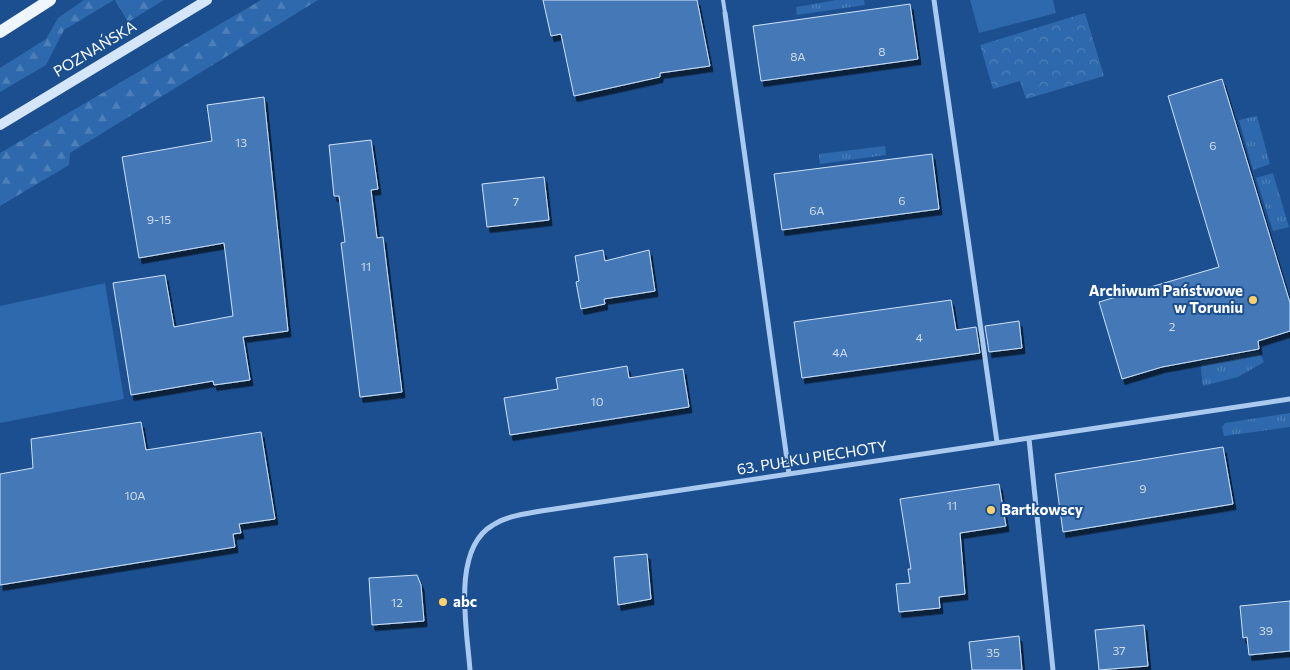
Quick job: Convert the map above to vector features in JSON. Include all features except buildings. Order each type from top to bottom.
[{"type":"main road","points":[[0,32],[50,0]]},
{"type":"street","name":"POZNAŃSKA","points":[[0,125],[207,0]]},
{"type":"street","points":[[934,0],[998,442]]},
{"type":"street","points":[[725,13],[790,474]]},
{"type":"street","name":"63. PUŁKU PIECHOTY","points":[[470,670],[465,584],[466,565],[471,547],[494,524],[526,514],[1290,399]]},
{"type":"street","points":[[1029,438],[1053,670]]},
{"type":"lane","points":[[723,0],[725,13]]},
{"type":"green space","points":[[84,0],[114,0],[64,30],[46,65],[0,92],[0,68],[46,39],[58,18]]},
{"type":"green space","points":[[115,0],[164,0],[128,22]]},
{"type":"green space","points":[[261,0],[318,0],[70,153],[69,165],[0,206],[0,153]]},
{"type":"green space","points":[[836,0],[864,0],[865,5],[797,15],[796,7]]},
{"type":"green space","points":[[970,0],[1053,0],[1056,13],[979,33]]},
{"type":"green space","points":[[1085,13],[1104,76],[1026,99],[1020,81],[993,89],[980,45]]},
{"type":"green space","points":[[1257,116],[1270,164],[1253,170],[1239,120]]},
{"type":"green space","points":[[885,146],[886,155],[820,164],[819,154]]},
{"type":"green space","points":[[1273,173],[1289,227],[1273,231],[1256,178]]},
{"type":"green space","points":[[105,283],[124,399],[0,423],[0,306]]},
{"type":"green space","points":[[1259,351],[1264,362],[1238,377],[1203,386],[1200,362]]},
{"type":"green space","points":[[1290,413],[1290,427],[1224,436],[1222,427],[1225,423]]},
{"type":"place","name":"Archiwum Państwowe w Toruniu","points":[[1253,300]]},
{"type":"place","name":"Bartkowscy","points":[[991,510]]},
{"type":"place","name":"abc","points":[[443,602]]}]
